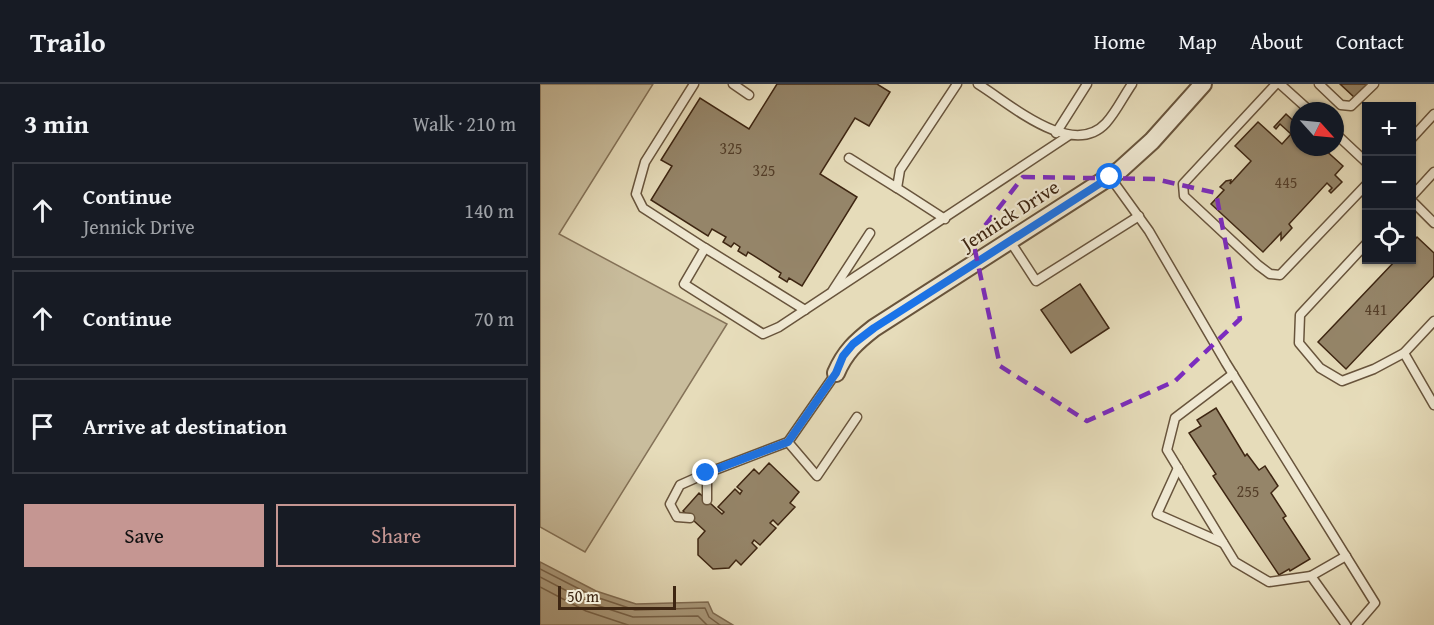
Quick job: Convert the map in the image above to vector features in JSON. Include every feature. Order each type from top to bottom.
[{"type":"street","name":"Jennick Drive","points":[[836,373],[843,356],[853,344],[874,328],[1110,177],[1152,141],[1203,84]]},
{"type":"lane","points":[[694,84],[645,162],[639,175],[636,194],[643,208],[805,310]]},
{"type":"lane","points":[[733,84],[749,95]]},
{"type":"lane","points":[[897,188],[900,170],[957,84]]},
{"type":"lane","points":[[978,84],[1056,133],[1068,136],[1081,136],[1103,126],[1132,84]]},
{"type":"lane","points":[[1056,133],[1087,84]]},
{"type":"lane","points":[[1276,84],[1183,184],[1184,196],[1258,265],[1270,274],[1280,274],[1362,189]]},
{"type":"lane","points":[[1280,84],[1300,102]]},
{"type":"lane","points":[[1319,84],[1341,105],[1351,106],[1374,84]]},
{"type":"lane","points":[[1416,134],[1434,114]]},
{"type":"lane","points":[[705,248],[684,284],[763,334],[770,333],[1068,136]]},
{"type":"lane","points":[[1344,141],[1362,158]]},
{"type":"lane","points":[[849,158],[945,219]]},
{"type":"lane","points":[[1416,194],[1434,172]]},
{"type":"lane","points":[[1110,177],[1139,216],[1233,374],[1375,603],[1356,625]]},
{"type":"lane","points":[[1416,203],[1434,223]]},
{"type":"lane","points":[[1010,241],[1036,281],[1139,216]]},
{"type":"lane","points":[[831,292],[870,233]]},
{"type":"lane","points":[[1362,248],[1300,315],[1299,343],[1320,368],[1342,381],[1374,369],[1404,353],[1434,321]]},
{"type":"lane","points":[[1404,353],[1434,405]]},
{"type":"lane","points":[[690,518],[677,517],[670,504],[681,485],[706,473],[788,442],[836,373]]},
{"type":"lane","points":[[1233,374],[1175,418],[1167,450],[1223,543],[1235,562],[1269,582],[1311,576],[1346,555]]},
{"type":"lane","points":[[788,442],[817,476],[857,417]]},
{"type":"lane","points":[[1178,468],[1157,514],[1223,543]]},
{"type":"lane","points":[[706,473],[706,500]]},
{"type":"lane","points":[[1311,576],[1346,625]]},
{"type":"highlighted area","points":[[1023,177],[1155,179],[1216,193],[1240,319],[1175,381],[1087,421],[1000,366],[973,241]]},
{"type":"shaded area","points":[[540,84],[653,84],[559,234],[727,324],[585,552],[540,527]]},
{"type":"water","points":[[540,562],[596,591],[636,604],[708,602],[713,613],[733,625],[540,625]]},
{"type":"building","points":[[777,84],[877,84],[890,92],[869,126],[855,118],[820,174],[857,197],[802,286],[789,278],[787,282],[779,277],[781,273],[748,252],[746,256],[738,251],[740,247],[734,243],[731,247],[723,242],[726,237],[712,229],[708,236],[651,200],[672,166],[661,160],[700,98],[749,129]]},
{"type":"building","points":[[1340,84],[1368,84],[1355,98]]},
{"type":"building","points":[[1286,114],[1290,118],[1290,133],[1280,124],[1276,129],[1274,127]]},
{"type":"building","points":[[1258,122],[1282,144],[1290,135],[1290,156],[1332,156],[1343,166],[1335,175],[1342,182],[1331,193],[1329,191],[1332,188],[1327,183],[1289,224],[1292,228],[1281,240],[1281,233],[1263,252],[1211,204],[1224,190],[1220,187],[1226,181],[1231,180],[1230,184],[1251,161],[1235,146]]},
{"type":"building","points":[[1416,238],[1434,253],[1434,276],[1346,369],[1318,342],[1392,264],[1416,264]]},
{"type":"building","points":[[1080,284],[1109,328],[1071,353],[1041,310]]},
{"type":"building","points":[[1216,408],[1245,456],[1247,454],[1259,470],[1265,466],[1278,486],[1271,493],[1286,516],[1283,518],[1310,559],[1290,571],[1289,569],[1279,575],[1213,476],[1216,474],[1189,433],[1201,426],[1197,420]]},
{"type":"building","points":[[769,463],[799,492],[790,503],[795,507],[778,525],[773,520],[770,523],[776,528],[760,545],[754,540],[752,543],[757,548],[741,565],[736,560],[729,568],[713,569],[698,555],[698,539],[705,531],[683,511],[699,493],[722,514],[724,512],[718,507],[735,489],[740,494],[742,491],[737,487],[754,469],[759,474]]},
{"type":"route","points":[[706,473],[788,442],[836,373],[843,356],[853,344],[874,328],[1110,177]]}]
